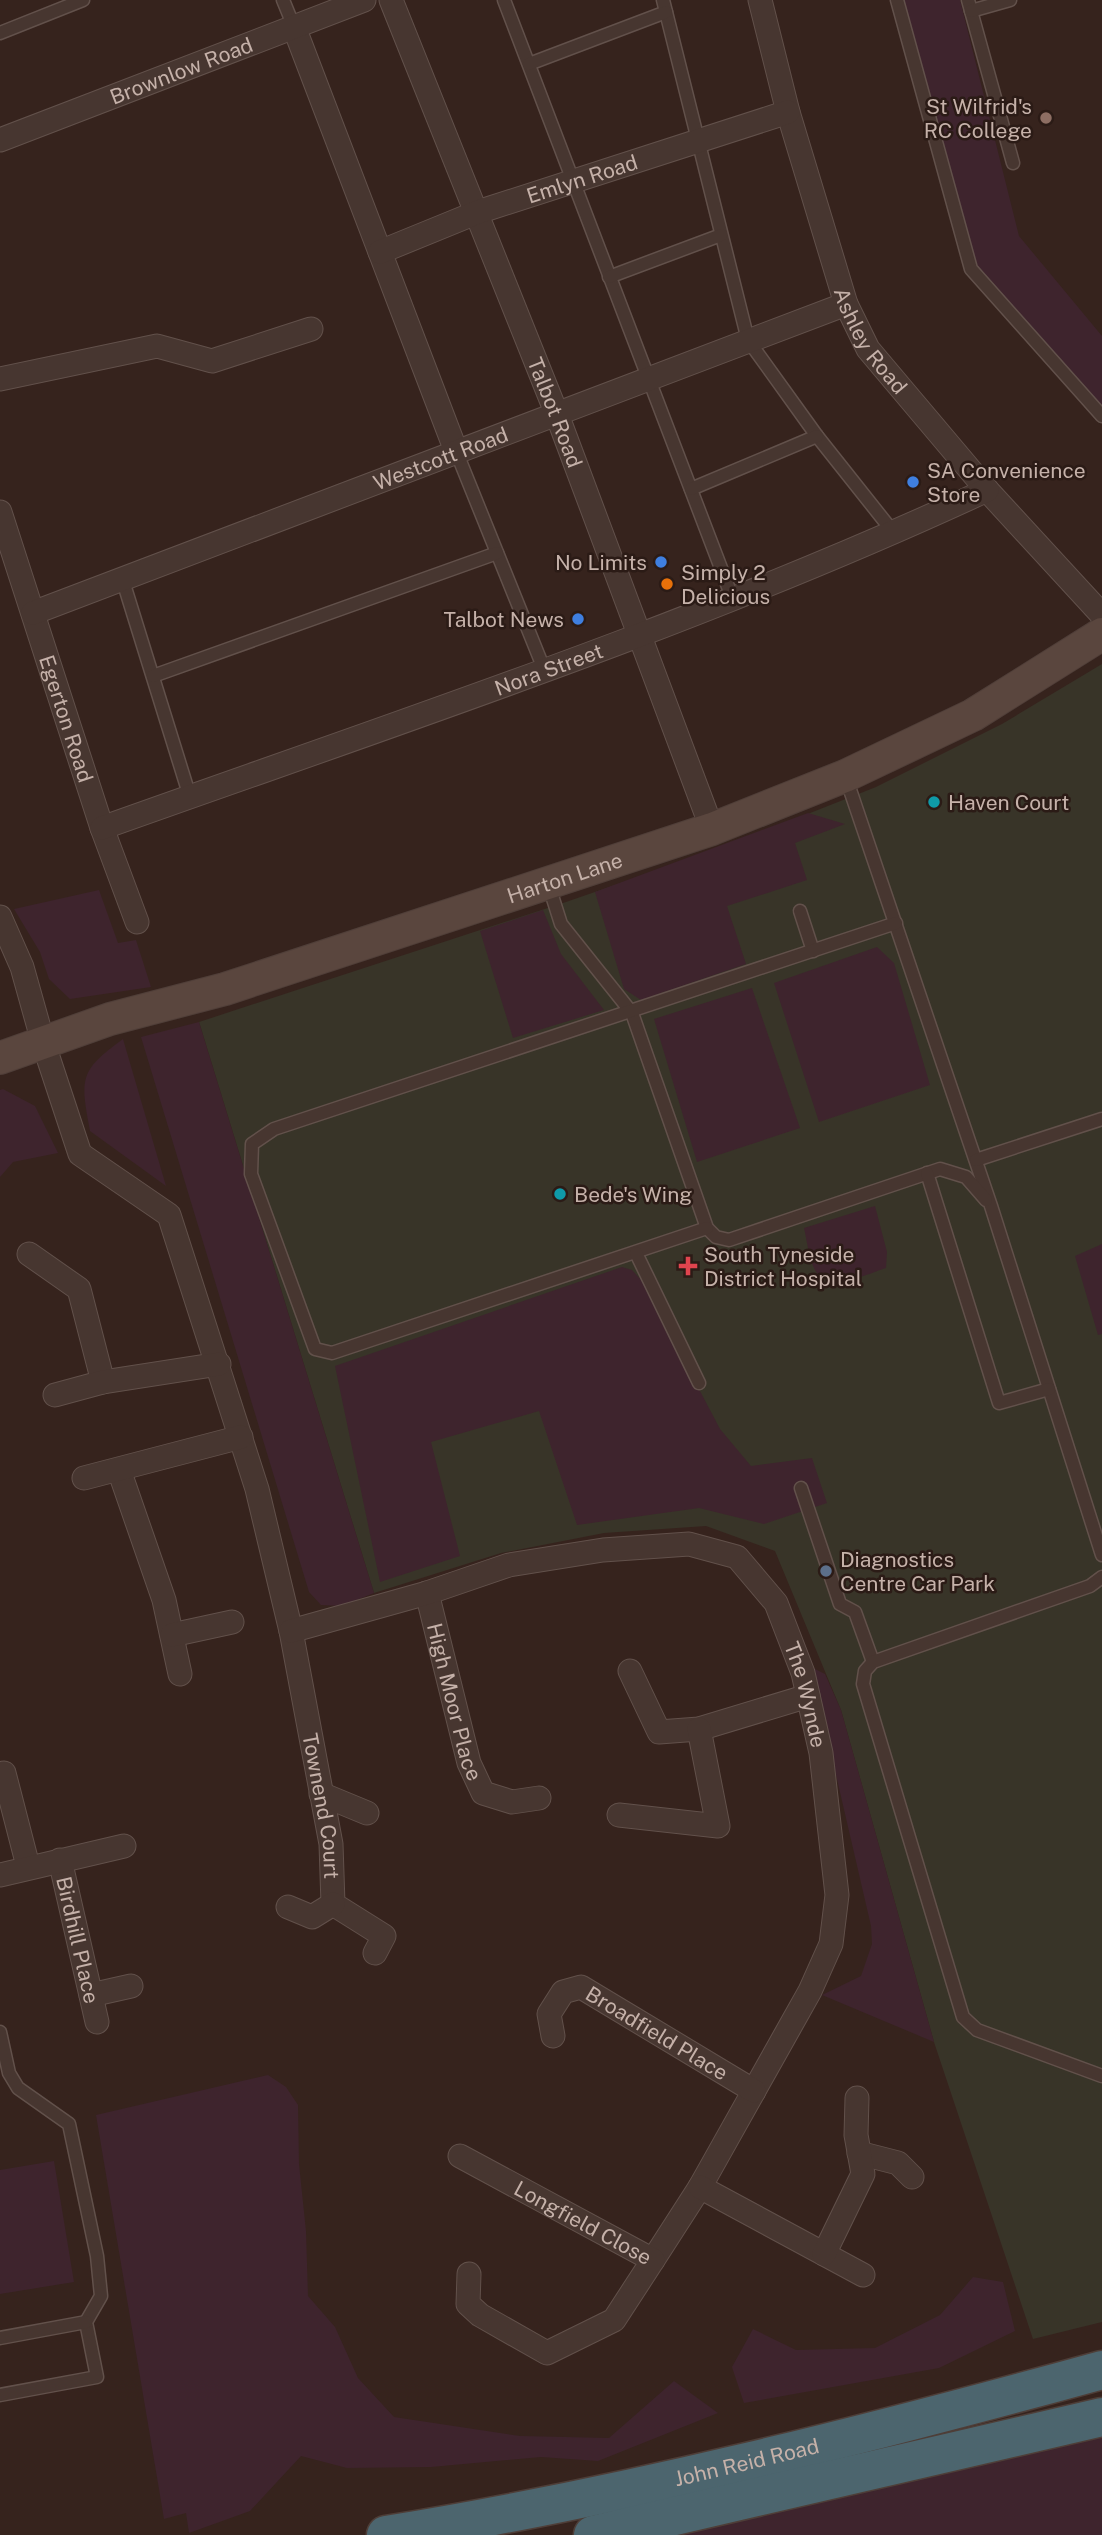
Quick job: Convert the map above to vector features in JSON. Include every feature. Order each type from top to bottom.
[{"type":"highway","name":"John Reid Road","points":[[386,2535],[607,2494],[852,2437],[1102,2370]]},
{"type":"highway","name":"John Reid Road","points":[[593,2535],[1102,2417]]},
{"type":"street","name":"Brownlow Road","points":[[0,141],[364,0]]},
{"type":"street","name":"Talbot Road","points":[[391,0],[556,412],[712,829]]},
{"type":"street","name":"Ashley Road","points":[[760,0],[788,112],[846,304],[868,349],[987,490],[1102,615]]},
{"type":"street","points":[[294,27],[456,451]]},
{"type":"street","name":"Emlyn Road","points":[[380,252],[478,212],[788,112]]},
{"type":"street","name":"Westcott Road","points":[[33,613],[846,304]]},
{"type":"street","points":[[0,379],[158,346],[212,361],[311,329]]},
{"type":"street","name":"Nora Street","points":[[102,828],[641,634],[894,533],[987,490]]},
{"type":"street","name":"Egerton Road","points":[[0,512],[102,828],[137,922]]},
{"type":"street","name":"Harton Lane","points":[[0,1058],[110,1019],[225,989],[712,829],[845,776],[973,715],[1102,634]]},
{"type":"street","name":"Townend Court","points":[[0,917],[22,967],[43,1042],[80,1154],[169,1215],[257,1489],[291,1631],[331,1844],[333,1904],[384,1936],[375,1953]]},
{"type":"street","points":[[29,1254],[79,1289],[103,1382]]},
{"type":"street","points":[[55,1395],[103,1382],[219,1364]]},
{"type":"street","points":[[84,1478],[241,1437]]},
{"type":"street","points":[[119,1470],[164,1600],[180,1674]]},
{"type":"street","name":"The Wynde","points":[[291,1631],[427,1593],[509,1565],[603,1550],[688,1544],[737,1557],[776,1603],[803,1673],[821,1753],[837,1895],[831,1944],[810,1991],[700,2187],[653,2260]]},
{"type":"street","name":"High Moor Place","points":[[427,1593],[469,1763],[483,1793],[512,1802],[540,1798]]},
{"type":"street","points":[[172,1635],[232,1622]]},
{"type":"street","points":[[630,1671],[659,1732],[699,1729],[808,1696]]},
{"type":"street","points":[[619,1815],[718,1826],[699,1729]]},
{"type":"street","points":[[0,1774],[4,1773],[28,1866]]},
{"type":"street","points":[[321,1794],[368,1813]]},
{"type":"street","points":[[0,1875],[28,1866],[124,1846]]},
{"type":"street","name":"Birdhill Place","points":[[61,1860],[97,2022]]},
{"type":"street","points":[[288,1907],[312,1916],[333,1904]]},
{"type":"street","points":[[91,1995],[131,1986]]},
{"type":"street","name":"Broadfield Place","points":[[553,2036],[549,2014],[563,1992],[581,1986],[754,2091]]},
{"type":"street","points":[[824,2254],[863,2175],[856,2135],[857,2098]]},
{"type":"street","points":[[859,2153],[898,2163],[912,2177]]},
{"type":"street","name":"Longfield Close","points":[[460,2157],[653,2260],[614,2320],[547,2353],[480,2315],[468,2304],[469,2274]]},
{"type":"street","points":[[700,2187],[863,2275]]},
{"type":"lane","points":[[0,33],[83,0]]},
{"type":"lane","points":[[283,0],[294,27]]},
{"type":"lane","points":[[505,0],[732,597]]},
{"type":"lane","points":[[897,0],[971,269],[1102,416]]},
{"type":"lane","points":[[1010,0],[970,6],[1013,163]]},
{"type":"lane","points":[[529,64],[665,6],[748,340],[817,436],[894,533]]},
{"type":"lane","points":[[610,276],[721,235]]},
{"type":"lane","points":[[691,489],[817,436]]},
{"type":"lane","points":[[456,451],[544,669]]},
{"type":"lane","points":[[153,676],[497,553]]},
{"type":"lane","points":[[123,581],[190,797]]},
{"type":"lane","points":[[845,776],[976,1160],[1102,1555]]},
{"type":"lane","points":[[548,883],[562,924],[632,1013],[707,1228],[716,1237],[729,1240],[940,1169],[966,1177],[991,1206]]},
{"type":"lane","points":[[800,911],[813,951]]},
{"type":"lane","points":[[707,1228],[332,1353],[314,1349],[251,1174],[252,1144],[274,1129],[632,1013],[896,923]]},
{"type":"lane","points":[[976,1160],[1102,1119]]},
{"type":"lane","points":[[927,1173],[999,1403],[1049,1389]]},
{"type":"lane","points":[[636,1252],[699,1383]]},
{"type":"lane","points":[[801,1488],[840,1604],[855,1612],[873,1662]]},
{"type":"lane","points":[[1102,1577],[1090,1586],[873,1662],[865,1671],[863,1684],[963,2017],[977,2030],[1102,2076]]},
{"type":"lane","points":[[0,2032],[9,2073],[18,2088],[69,2124],[97,2256],[101,2297],[86,2322],[97,2376],[0,2395]]},
{"type":"lane","points":[[0,2338],[86,2322]]},
{"type":"lane","points":[[1048,2385],[1102,2386]]},
{"type":"shaded area","points":[[897,0],[960,0],[1019,236],[1102,336],[1102,416],[971,269]]},
{"type":"shaded area","name":"South Tyneside District Hospital","points":[[1102,664],[1102,2322],[1033,2339],[934,2042],[841,1710],[775,1551],[706,1526],[604,1533],[501,1553],[374,1593],[199,1022],[716,850],[876,787],[1002,724]]},
{"type":"shaded area","points":[[808,813],[845,824],[795,843],[807,880],[727,906],[746,964],[641,1000],[624,989],[595,892]]},
{"type":"shaded area","points":[[99,890],[118,943],[136,940],[151,987],[70,999],[49,979],[40,952],[14,909]]},
{"type":"shaded area","points":[[543,910],[561,954],[604,1010],[513,1038],[480,931]]},
{"type":"shaded area","points":[[877,947],[894,963],[930,1085],[819,1122],[774,983]]},
{"type":"shaded area","points":[[752,988],[800,1128],[697,1162],[654,1019]]},
{"type":"shaded area","points":[[199,1022],[374,1593],[342,1606],[321,1605],[309,1592],[141,1037]]},
{"type":"shaded area","points":[[123,1039],[166,1186],[90,1131],[84,1087],[86,1077],[98,1059]]},
{"type":"shaded area","points":[[3,1089],[35,1106],[58,1153],[13,1162],[0,1177],[0,1090]]},
{"type":"shaded area","points":[[875,1206],[887,1252],[886,1268],[848,1280],[829,1281],[821,1277],[811,1261],[804,1228]]},
{"type":"shaded area","points":[[1102,1244],[1102,1334],[1098,1335],[1075,1256]]},
{"type":"shaded area","points":[[622,1267],[632,1270],[642,1281],[720,1429],[751,1466],[812,1458],[827,1503],[764,1524],[699,1508],[577,1525],[539,1411],[431,1442],[460,1556],[380,1582],[335,1366]]},
{"type":"shaded area","points":[[811,1667],[825,1674],[841,1710],[934,2042],[822,1995],[861,1976],[872,1944],[871,1926]]},
{"type":"shaded area","points":[[268,2075],[286,2087],[298,2105],[308,2296],[335,2327],[358,2378],[394,2417],[520,2436],[609,2438],[674,2381],[718,2413],[598,2461],[541,2457],[431,2467],[347,2468],[301,2456],[250,2511],[189,2533],[186,2513],[164,2519],[96,2115]]},
{"type":"shaded area","points":[[54,2161],[74,2282],[0,2294],[0,2170]]},
{"type":"shaded area","points":[[973,2277],[1003,2282],[1015,2331],[939,2368],[744,2403],[732,2367],[753,2329],[796,2350],[875,2348],[940,2315]]},
{"type":"shaded area","points":[[1102,2437],[1102,2535],[666,2535]]},
{"type":"place","name":"St Wilfrid's RC College","points":[[1046,118]]},
{"type":"place","name":"SA Convenience Store","points":[[913,482]]},
{"type":"place","name":"No Limits","points":[[661,562]]},
{"type":"place","name":"Simply 2 Delicious","points":[[667,584]]},
{"type":"place","name":"Talbot News","points":[[578,619]]},
{"type":"place","name":"Haven Court","points":[[934,802]]},
{"type":"place","name":"Bede's Wing","points":[[560,1194]]},
{"type":"place","name":"South Tyneside District Hospital","points":[[688,1266]]},
{"type":"place","name":"Diagnostics Centre Car Park","points":[[826,1571]]}]
